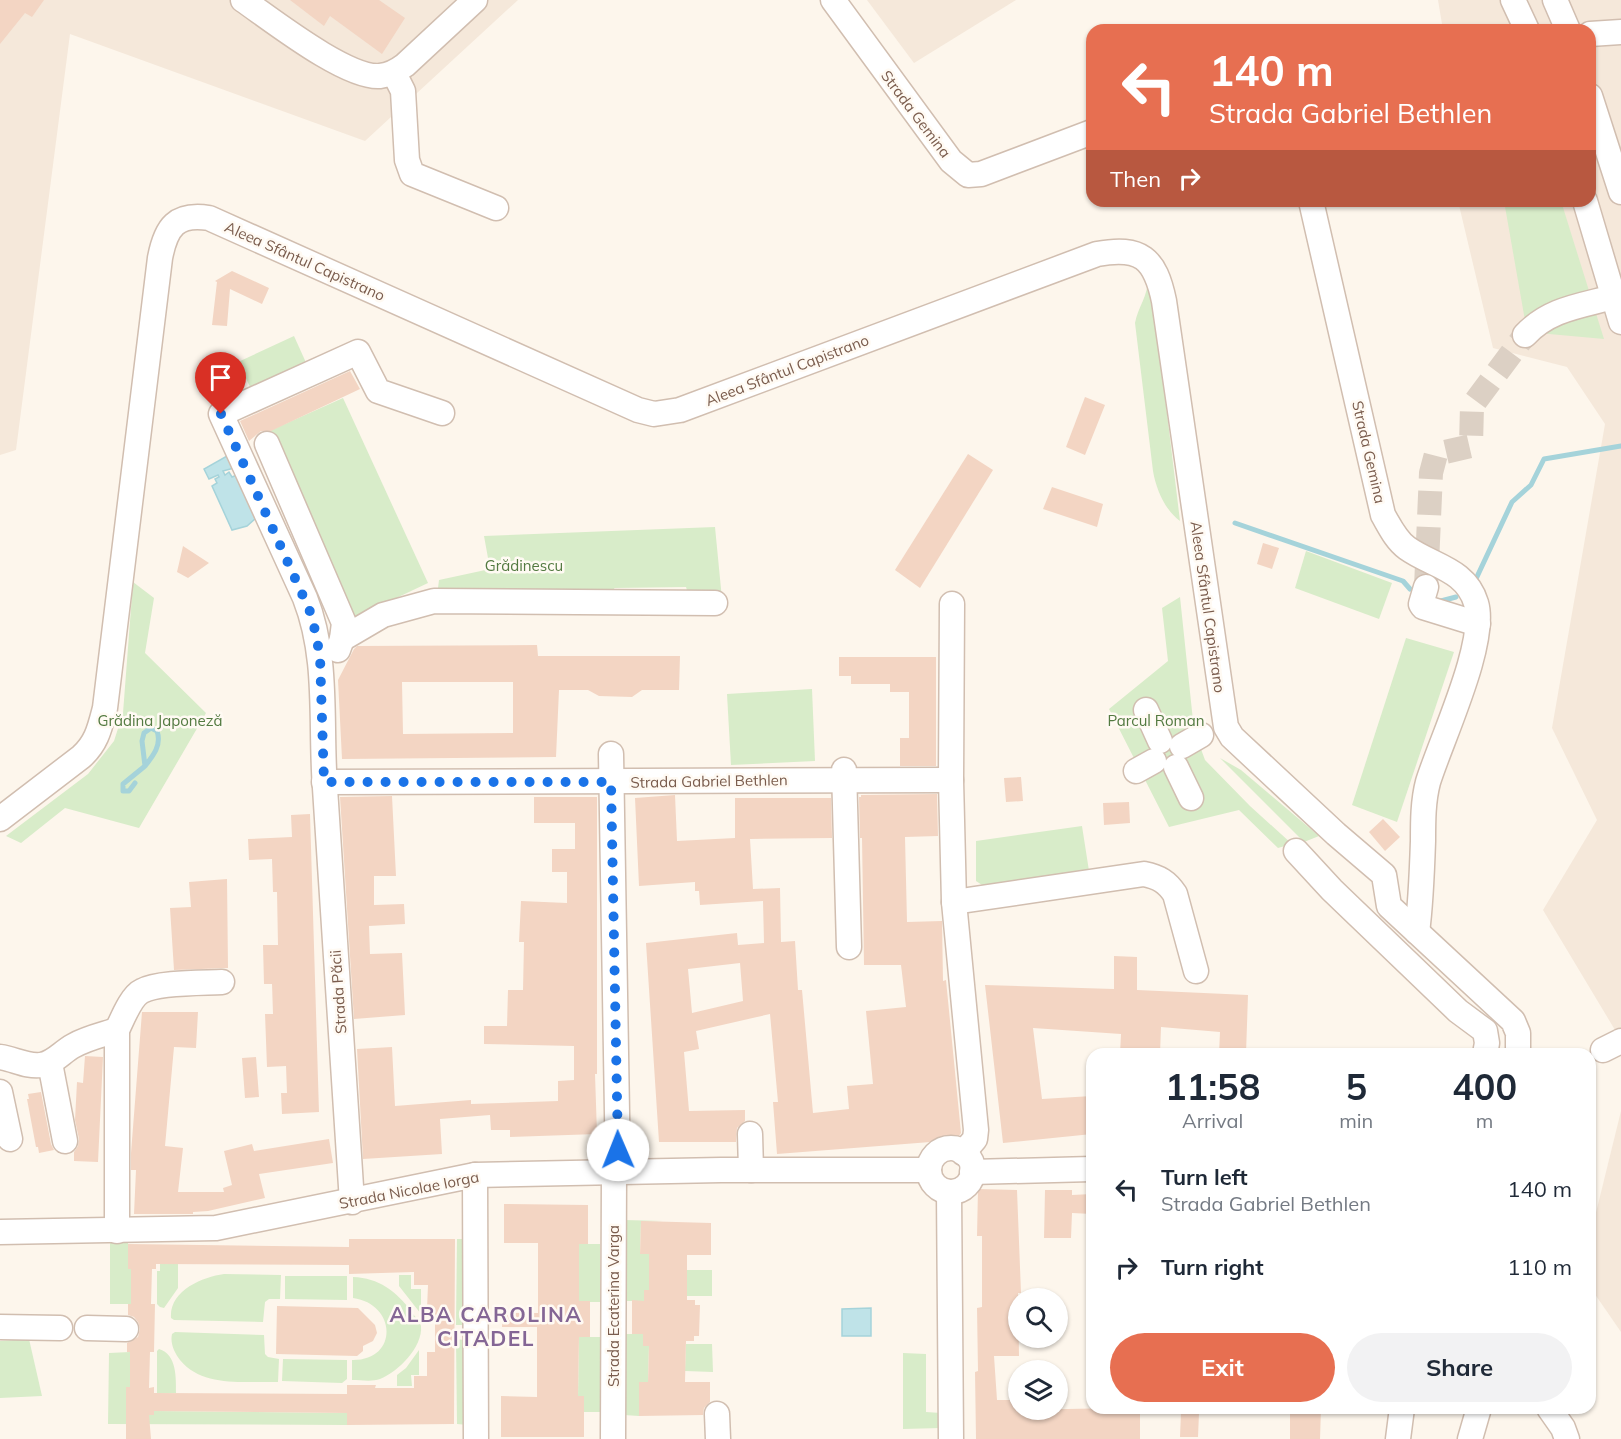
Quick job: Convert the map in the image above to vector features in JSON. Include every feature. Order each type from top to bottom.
[{"type":"street","points":[[243,0],[332,60],[363,74],[379,77],[394,73],[475,0]]},
{"type":"street","name":"Strada Gemina","points":[[833,0],[951,161],[968,175],[981,174],[1086,134]]},
{"type":"street","points":[[1513,0],[1524,24]]},
{"type":"street","points":[[1555,0],[1565,24]]},
{"type":"street","points":[[1596,34],[1621,32]]},
{"type":"street","points":[[394,73],[404,91],[407,160],[412,174],[496,208]]},
{"type":"street","points":[[1596,115],[1621,192]]},
{"type":"street","name":"Strada Gemina","points":[[1312,207],[1383,515],[1405,546],[1455,573],[1467,586],[1476,603],[1478,624],[1474,650],[1424,799],[1417,932]]},
{"type":"street","points":[[1586,207],[1621,322]]},
{"type":"street","name":"Aleea Sfântul Capistrano","points":[[0,819],[81,757],[97,738],[105,708],[160,258],[163,242],[178,221],[193,216],[209,218],[629,406],[654,414],[680,410],[1097,254],[1116,250],[1135,253],[1151,265],[1160,281],[1207,585],[1226,727],[1232,737],[1318,818],[1384,875]]},
{"type":"street","points":[[1525,335],[1539,321],[1554,313],[1613,297]]},
{"type":"street","name":"Strada Păcii","points":[[351,1202],[324,782],[320,656],[312,616],[221,414],[358,352],[378,391],[442,412]]},
{"type":"street","points":[[267,444],[344,622],[342,639],[322,681]]},
{"type":"street","points":[[1426,587],[1421,604],[1423,607],[1478,624]]},
{"type":"street","points":[[342,639],[383,615],[434,601],[715,603]]},
{"type":"street","points":[[952,604],[951,780],[954,902],[976,1130],[968,1162],[971,1179],[962,1189],[949,1192],[937,1188],[930,1177],[929,1170],[933,1158],[950,1148],[968,1162],[1086,1169]]},
{"type":"street","name":"Strada Ecaterina Varga","points":[[611,754],[616,1173],[613,1439]]},
{"type":"street","points":[[843,775],[849,946]]},
{"type":"street","name":"Strada Gabriel Bethlen","points":[[324,782],[611,782],[843,775],[951,780]]},
{"type":"street","points":[[1296,850],[1332,890],[1458,1011],[1485,1031],[1486,1048]]},
{"type":"street","points":[[1420,866],[1417,872],[1408,876],[1396,878],[1384,875],[1389,906],[1513,1021],[1518,1033],[1518,1048]]},
{"type":"street","points":[[954,902],[1144,874],[1157,876],[1169,885],[1175,894],[1196,971]]},
{"type":"street","points":[[117,1231],[117,1030],[128,1008],[141,991],[159,986],[222,982]]},
{"type":"street","points":[[0,1058],[28,1065],[50,1063],[70,1047],[89,1038],[117,1030]]},
{"type":"street","points":[[50,1063],[65,1141]]},
{"type":"street","points":[[0,1092],[10,1139]]},
{"type":"street","points":[[750,1134],[751,1170]]},
{"type":"street","name":"Strada Nicolae Iorga","points":[[0,1232],[216,1228],[474,1175],[751,1170],[929,1170]]},
{"type":"street","points":[[474,1175],[476,1439]]},
{"type":"street","points":[[949,1192],[951,1439]]},
{"type":"street","points":[[0,1327],[60,1328]]},
{"type":"street","points":[[87,1328],[126,1329]]},
{"type":"street","points":[[717,1414],[718,1439]]},
{"type":"street","points":[[1398,1439],[1401,1414]]},
{"type":"street","points":[[1470,1439],[1477,1414]]},
{"type":"street","points":[[1553,1414],[1563,1428],[1567,1439]]},
{"type":"shaded area","points":[[0,0],[518,0],[365,141],[70,34],[16,450],[0,455]]},
{"type":"shaded area","points":[[867,0],[1016,0],[914,63]]},
{"type":"shaded area","points":[[1438,0],[1621,0],[1621,1040],[1543,910],[1597,820],[1552,728],[1605,424],[1567,367],[1493,348],[1459,207],[1596,207],[1596,24],[1442,24]]},
{"type":"shaded area","points":[[1621,1111],[1621,1332],[1596,1296],[1596,1213]]},
{"type":"green space","points":[[1505,207],[1563,207],[1604,339],[1527,332]]},
{"type":"green space","points":[[1148,279],[1152,289],[1180,521],[1162,499],[1153,471],[1135,323]]},
{"type":"green space","points":[[294,336],[308,367],[253,393],[238,362]]},
{"type":"green space","points":[[343,398],[428,583],[354,618],[267,432]]},
{"type":"green space","name":"Grădinescu","points":[[715,527],[722,599],[690,600],[686,587],[614,588],[618,597],[437,596],[439,580],[490,569],[484,536]]},
{"type":"green space","points":[[1306,551],[1392,583],[1379,619],[1295,588]]},
{"type":"green space","name":"Grădina Japoneză","points":[[133,582],[154,598],[145,653],[206,713],[139,828],[65,808],[21,843],[6,836],[88,774],[114,741],[123,713]]},
{"type":"green space","name":"Parcul Roman","points":[[1180,597],[1194,730],[1205,760],[1250,806],[1292,844],[1278,848],[1239,810],[1169,827],[1109,709],[1168,661],[1162,608]]},
{"type":"green space","points":[[1406,638],[1454,652],[1397,822],[1352,805]]},
{"type":"green space","points":[[812,689],[815,761],[731,765],[727,694]]},
{"type":"green space","points":[[1220,758],[1241,770],[1319,836],[1304,842]]},
{"type":"green space","points":[[1082,826],[1089,871],[985,887],[976,881],[976,841]]},
{"type":"green space","points":[[624,1220],[663,1221],[641,1222],[640,1253],[649,1254],[649,1290],[644,1290],[644,1301],[624,1301]]},
{"type":"green space","points":[[457,1239],[468,1239],[464,1325],[456,1325]]},
{"type":"green space","points":[[110,1241],[128,1242],[131,1304],[110,1304]]},
{"type":"green space","points":[[579,1244],[600,1244],[600,1302],[579,1302]]},
{"type":"green space","points":[[160,1264],[178,1264],[178,1288],[164,1308],[157,1304],[157,1271],[160,1271]]},
{"type":"green space","points":[[686,1270],[712,1270],[712,1296],[687,1296]]},
{"type":"green space","points":[[224,1274],[281,1275],[280,1299],[269,1299],[265,1302],[263,1322],[174,1320],[171,1318],[175,1300],[188,1287],[206,1278]]},
{"type":"green space","points":[[399,1275],[411,1275],[411,1289],[421,1289],[421,1314],[399,1286]]},
{"type":"green space","points":[[285,1276],[347,1276],[347,1300],[285,1299]]},
{"type":"green space","points":[[353,1277],[379,1283],[393,1292],[421,1326],[418,1342],[408,1358],[387,1376],[377,1380],[352,1380],[352,1360],[367,1358],[378,1352],[385,1342],[387,1332],[378,1310],[368,1302],[353,1298]]},
{"type":"green space","points":[[175,1332],[264,1335],[265,1354],[268,1357],[279,1359],[278,1382],[225,1381],[200,1375],[189,1369],[176,1354],[172,1341],[172,1334]]},
{"type":"green space","points":[[624,1334],[643,1334],[643,1346],[649,1346],[648,1382],[639,1382],[639,1416],[624,1415]]},
{"type":"green space","points":[[579,1337],[602,1337],[602,1412],[584,1412],[578,1396]]},
{"type":"green space","points":[[29,1339],[42,1396],[0,1398],[0,1341]]},
{"type":"green space","points":[[456,1339],[464,1340],[468,1425],[457,1424]]},
{"type":"green space","points":[[686,1344],[712,1344],[713,1372],[685,1371]]},
{"type":"green space","points":[[159,1349],[165,1352],[172,1361],[176,1393],[157,1393],[157,1351]]},
{"type":"green space","points":[[419,1350],[419,1375],[411,1375],[412,1386],[397,1386],[397,1375],[406,1368]]},
{"type":"green space","points":[[130,1352],[130,1387],[154,1415],[154,1411],[347,1413],[347,1425],[108,1424],[109,1353]]},
{"type":"green space","points":[[903,1353],[926,1354],[926,1412],[941,1413],[941,1428],[903,1429]]},
{"type":"green space","points":[[283,1359],[347,1360],[347,1379],[342,1383],[282,1381]]},
{"type":"water","points":[[227,456],[234,468],[223,471],[225,475],[229,472],[232,477],[237,475],[256,518],[247,526],[232,530],[212,486],[217,483],[215,479],[219,477],[218,475],[209,479],[204,469]]},
{"type":"water","points":[[871,1308],[871,1336],[842,1336],[842,1309]]},
{"type":"building","points":[[0,0],[44,0],[32,17],[25,13],[0,44]]},
{"type":"building","points":[[290,0],[379,0],[405,18],[382,54],[330,16],[324,26]]},
{"type":"building","points":[[232,271],[269,288],[262,304],[230,289],[227,326],[212,325],[217,282],[215,281]]},
{"type":"building","points":[[350,371],[360,389],[271,431],[261,431],[249,441],[240,421]]},
{"type":"building","points":[[1085,397],[1105,405],[1085,455],[1066,447]]},
{"type":"building","points":[[968,454],[993,470],[920,588],[895,570]]},
{"type":"building","points":[[1052,487],[1103,504],[1097,527],[1043,509]]},
{"type":"building","points":[[1263,543],[1279,548],[1272,569],[1257,564]]},
{"type":"building","points":[[183,546],[209,563],[188,578],[177,572]]},
{"type":"building","points":[[537,645],[538,656],[680,656],[679,690],[642,690],[632,697],[599,696],[588,690],[559,690],[556,757],[342,759],[338,680],[357,646]],"holes":[[[402,682],[513,682],[513,733],[403,734]]]},
{"type":"building","points":[[839,657],[936,657],[936,766],[900,766],[900,738],[909,738],[909,692],[890,692],[890,684],[851,684],[851,676],[839,676]]},
{"type":"building","points":[[1021,777],[1023,801],[1006,802],[1004,778]]},
{"type":"building","points":[[937,794],[938,836],[905,837],[907,922],[942,921],[943,981],[946,980],[961,1133],[956,1140],[777,1154],[773,1102],[778,1102],[770,1014],[696,1031],[699,1049],[684,1052],[689,1111],[745,1110],[745,1121],[737,1128],[736,1142],[659,1142],[646,943],[737,933],[738,945],[764,943],[763,901],[700,905],[699,891],[695,891],[695,882],[639,886],[635,798],[675,795],[677,841],[735,838],[735,798],[831,798],[832,838],[750,839],[753,889],[780,888],[781,942],[795,941],[798,990],[802,990],[813,1113],[849,1109],[847,1086],[873,1084],[866,1011],[906,1007],[901,965],[864,965],[859,797],[861,795]],"holes":[[[740,963],[743,1001],[692,1013],[688,969]]]},
{"type":"building","points":[[392,796],[396,876],[374,876],[374,905],[404,904],[405,924],[369,926],[370,954],[402,953],[405,1015],[354,1019],[340,797]]},
{"type":"building","points":[[534,797],[597,797],[597,1074],[595,1074],[597,1134],[510,1137],[510,1130],[491,1130],[490,1115],[440,1119],[442,1154],[363,1159],[357,1049],[392,1047],[395,1106],[471,1100],[471,1104],[558,1101],[558,1081],[574,1080],[574,1046],[484,1044],[484,1026],[507,1026],[508,990],[523,990],[524,942],[519,942],[521,901],[567,903],[567,872],[552,872],[552,849],[575,849],[575,823],[534,823]]},
{"type":"building","points":[[1129,802],[1130,823],[1104,825],[1103,803]]},
{"type":"building","points":[[310,814],[319,1112],[282,1114],[281,1093],[287,1093],[286,1066],[267,1067],[265,1014],[273,1014],[272,984],[264,984],[263,945],[278,945],[277,892],[273,892],[272,859],[249,860],[248,839],[292,837],[291,815]]},
{"type":"building","points":[[1383,819],[1400,837],[1385,851],[1369,832]]},
{"type":"building","points":[[227,879],[228,968],[174,970],[170,908],[191,907],[189,882]]},
{"type":"building","points":[[1114,956],[1137,957],[1137,990],[1248,995],[1246,1048],[1219,1048],[1220,1032],[1161,1027],[1160,1048],[1120,1048],[1121,1034],[1033,1028],[1042,1099],[1086,1096],[1086,1135],[1003,1143],[985,985],[1114,989]]},
{"type":"building","points":[[142,1012],[198,1012],[196,1048],[174,1047],[165,1146],[183,1148],[178,1192],[224,1192],[223,1188],[232,1185],[224,1151],[252,1144],[254,1151],[329,1139],[333,1163],[259,1174],[265,1198],[208,1211],[193,1212],[193,1214],[134,1214],[136,1170],[131,1170],[131,1153]]},
{"type":"building","points":[[85,1056],[103,1057],[98,1162],[74,1161],[74,1152],[79,1139],[75,1120],[77,1082],[83,1083]]},
{"type":"building","points":[[256,1057],[259,1097],[245,1098],[242,1058]]},
{"type":"building","points":[[41,1092],[54,1150],[39,1153],[27,1099],[29,1099],[28,1094]]},
{"type":"building","points":[[978,1189],[1017,1190],[1021,1288],[1008,1288],[1008,1348],[1019,1348],[1019,1356],[994,1356],[997,1400],[1008,1400],[1008,1420],[1068,1420],[1068,1409],[1086,1409],[1086,1414],[1140,1414],[1140,1439],[976,1439],[975,1372],[978,1371],[977,1308],[982,1307],[982,1236],[977,1236]]},
{"type":"building","points":[[1045,1190],[1072,1190],[1072,1195],[1086,1194],[1086,1214],[1072,1213],[1071,1238],[1044,1238]]},
{"type":"building","points":[[504,1204],[588,1205],[588,1244],[579,1244],[579,1301],[590,1301],[590,1337],[579,1337],[578,1396],[584,1396],[584,1437],[501,1437],[501,1396],[537,1397],[537,1327],[502,1327],[503,1313],[538,1313],[538,1243],[504,1243]]},
{"type":"building","points":[[641,1221],[711,1223],[711,1255],[687,1255],[687,1300],[695,1300],[695,1305],[700,1305],[699,1336],[694,1336],[694,1341],[686,1341],[685,1382],[710,1382],[710,1402],[704,1408],[703,1415],[639,1416],[639,1382],[648,1382],[649,1346],[643,1346],[643,1334],[632,1334],[632,1300],[644,1301],[644,1290],[649,1290],[649,1254],[640,1254]]},
{"type":"building","points":[[349,1239],[455,1239],[454,1424],[347,1425],[347,1413],[154,1411],[154,1415],[149,1415],[151,1439],[126,1439],[126,1387],[130,1387],[130,1352],[127,1352],[127,1343],[138,1337],[140,1329],[134,1317],[128,1315],[128,1304],[131,1304],[131,1269],[128,1269],[128,1244],[349,1247]],"holes":[[[156,1264],[349,1265],[349,1274],[414,1272],[414,1285],[428,1285],[427,1309],[435,1309],[435,1352],[427,1352],[427,1376],[414,1376],[414,1388],[347,1385],[347,1394],[154,1393],[154,1387],[149,1388],[150,1352],[154,1352],[155,1304],[151,1304],[152,1269],[156,1269]]]},
{"type":"building","points":[[277,1306],[358,1308],[375,1325],[377,1333],[373,1341],[363,1346],[363,1351],[357,1356],[276,1354]]},
{"type":"building","points":[[1181,1414],[1199,1414],[1198,1437],[1180,1437]]},
{"type":"building","points":[[1290,1414],[1321,1414],[1320,1439],[1290,1439]]},
{"type":"waterway","points":[[1475,581],[1512,502],[1531,485],[1544,459],[1621,446]]},
{"type":"waterway","points":[[1235,523],[1403,581],[1410,589]]},
{"type":"waterway","points":[[1437,602],[1456,597]]},
{"type":"waterway","points":[[135,783],[129,791],[123,791],[123,784],[145,766],[142,741],[144,733],[151,728],[157,731],[158,746],[145,766]]},
{"type":"tunnel","points":[[1426,587],[1431,473],[1436,454],[1471,446],[1472,406],[1525,335]]},
{"type":"district","name":"ALBA CAROLINA CITADEL","points":[[486,1326]]},
{"type":"route","points":[[221,414],[312,616],[320,656],[322,681],[324,782],[611,782],[618,1150]]}]
